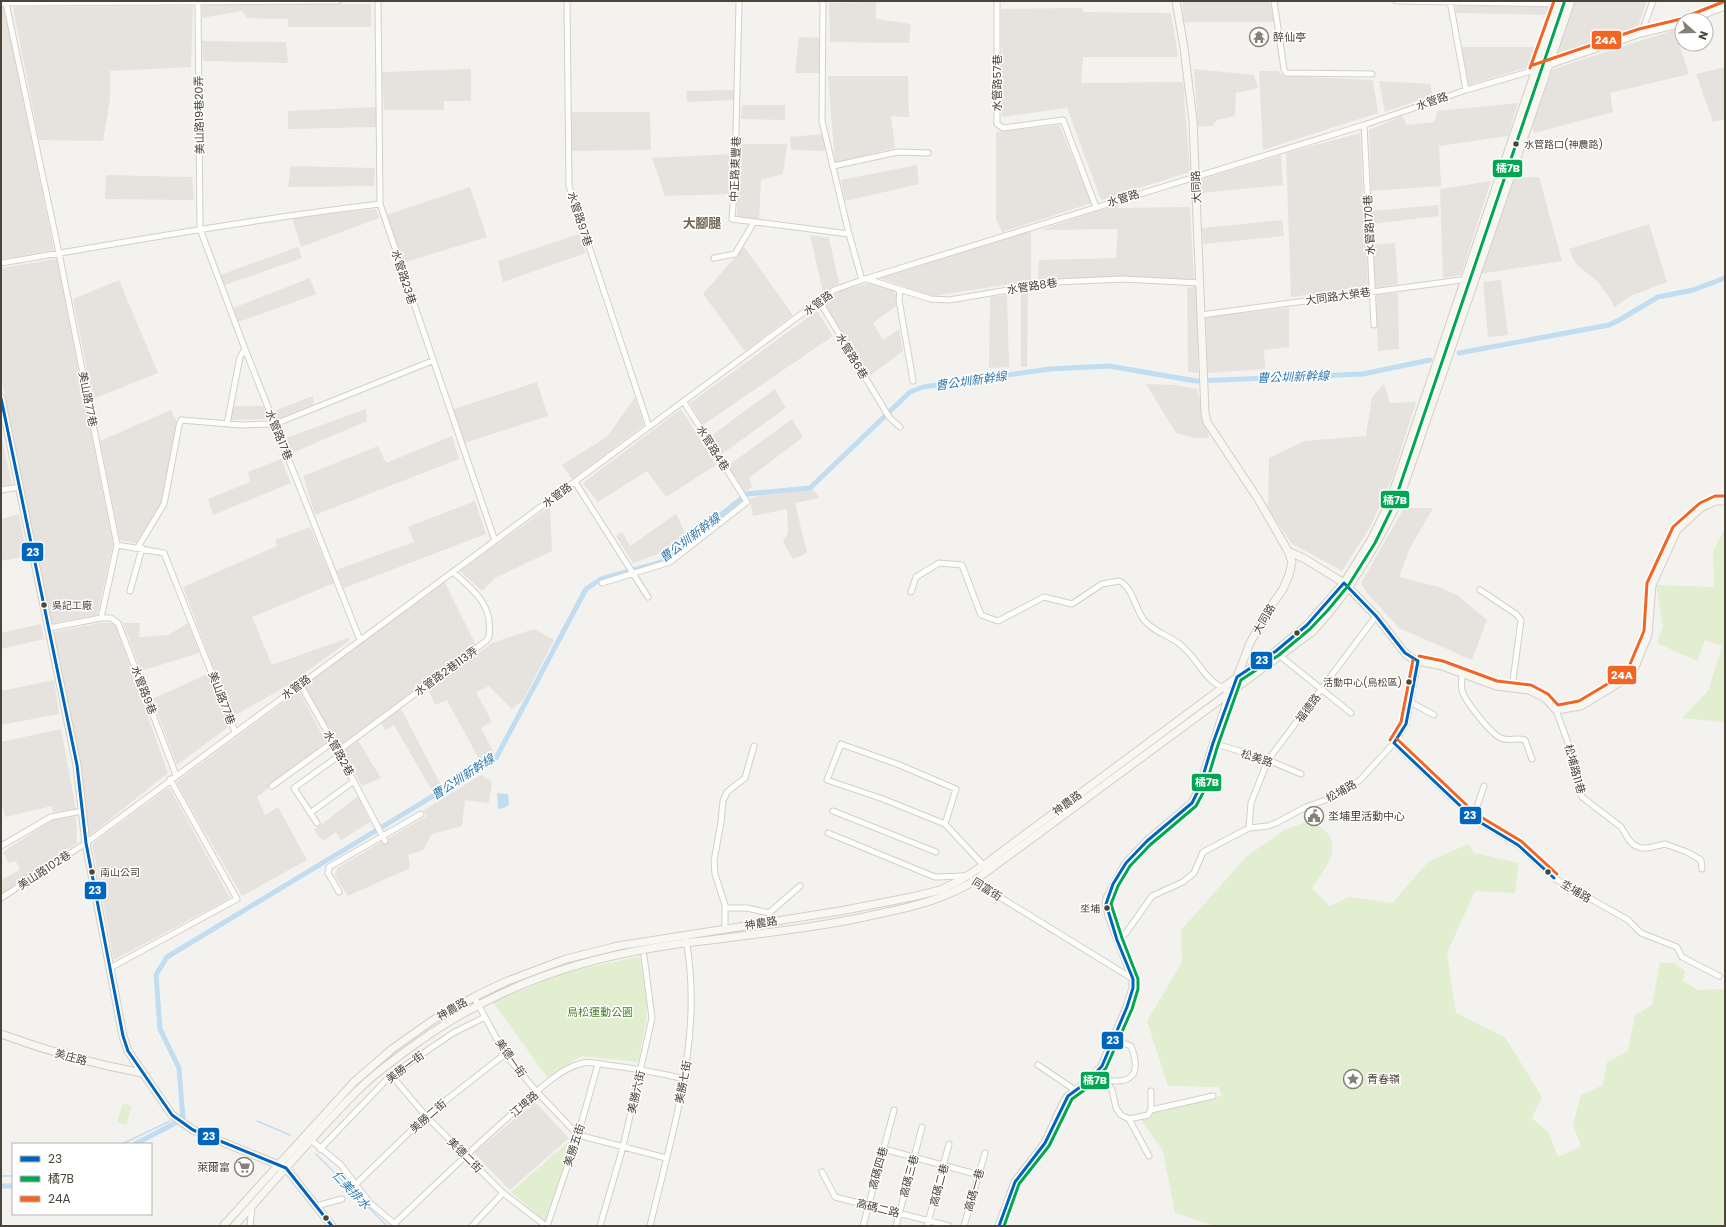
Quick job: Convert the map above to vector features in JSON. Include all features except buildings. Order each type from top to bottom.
[{"type":"street","points":[[3,3],[338,1]]},
{"type":"street","name":"水管路23巷","points":[[378,1],[380,204],[494,541]]},
{"type":"street","name":"水管路97巷","points":[[567,1],[569,186],[649,427]]},
{"type":"street","name":"中正路東豐巷","points":[[739,1],[735,176],[732,219],[849,234]]},
{"type":"street","points":[[823,1],[822,121],[849,234],[865,279]]},
{"type":"street","name":"水管路57巷","points":[[997,1],[997,124],[1003,128],[1063,120],[1096,207]]},
{"type":"street","name":"大同路","points":[[1133,979],[1117,940],[1106,904],[1113,884],[1126,863],[1147,841],[1192,803],[1201,784],[1230,692],[1250,643],[1289,575],[1292,562],[1288,551],[1258,499],[1207,422],[1203,387],[1204,374],[1196,176],[1192,121],[1185,55],[1176,1]]},
{"type":"street","points":[[1274,1],[1284,69],[1286,72],[1372,74]]},
{"type":"street","points":[[1396,1],[1570,3]]},
{"type":"street","points":[[1641,34],[1653,1]]},
{"type":"street","name":"美山路19巷20弄","points":[[198,2],[200,229]]},
{"type":"street","points":[[1450,2],[1466,90]]},
{"type":"street","name":"美山路77巷","points":[[3,3],[59,253],[117,545],[101,618]]},
{"type":"street","name":"神農路","points":[[223,1226],[354,1082],[392,1049],[427,1024],[474,996],[537,968],[618,946],[840,911],[940,890],[985,868],[1280,657],[1312,632],[1331,613],[1371,540],[1388,504],[1559,3]]},
{"type":"street","name":"神農路","points":[[234,1226],[358,1090],[392,1062],[438,1028],[478,1005],[539,976],[620,954],[687,943],[835,924],[915,906],[943,897],[974,881],[985,868],[1222,688],[1276,651],[1307,625],[1347,585],[1378,543],[1399,500],[1570,3]]},
{"type":"street","points":[[1712,12],[1725,7]]},
{"type":"street","name":"水管路","points":[[86,843],[170,779],[820,302],[834,290],[865,279],[1364,124],[1466,90],[1535,70],[1641,34],[1674,26]]},
{"type":"street","name":"水管路170巷","points":[[1364,124],[1374,325]]},
{"type":"street","points":[[833,166],[898,152],[928,153]]},
{"type":"street","points":[[1,263],[200,229],[291,215],[380,204]]},
{"type":"street","points":[[714,258],[735,254],[754,222]]},
{"type":"street","name":"水管路17巷","points":[[200,229],[245,349],[360,640]]},
{"type":"street","name":"大同路大榮巷","points":[[1201,315],[1476,278]]},
{"type":"street","name":"水管路8巷","points":[[865,279],[930,299],[949,300],[1056,282],[1123,279],[1200,283]]},
{"type":"street","points":[[897,289],[900,292],[899,300],[913,382]]},
{"type":"street","name":"水管路6巷","points":[[820,302],[884,409],[900,428]]},
{"type":"street","points":[[227,424],[240,357],[245,349]]},
{"type":"street","points":[[130,591],[140,548],[164,504],[178,426],[181,420],[227,424],[275,424],[432,361]]},
{"type":"street","points":[[1,398],[77,765],[86,843],[123,1036],[128,1051],[172,1115],[184,1125],[286,1168],[332,1226]]},
{"type":"street","name":"水管路4巷","points":[[634,573],[670,562],[746,504],[747,501],[684,402]]},
{"type":"street","points":[[575,482],[648,597]]},
{"type":"street","points":[[1,490],[20,487]]},
{"type":"street","points":[[1288,551],[1305,559],[1347,585],[1376,616],[1405,653],[1418,661],[1442,666],[1496,686],[1529,690],[1538,693],[1556,710],[1581,706],[1627,678],[1632,672],[1648,632],[1652,585],[1677,530],[1702,507],[1716,501],[1725,501]]},
{"type":"street","name":"美山路77巷","points":[[117,545],[160,551],[164,553],[235,732]]},
{"type":"street","points":[[911,592],[916,577],[939,563],[962,565],[981,615],[998,621],[1044,597],[1072,604],[1102,584],[1119,582],[1128,588],[1144,620],[1153,630],[1170,637],[1182,646],[1210,680],[1230,692]]},
{"type":"street","name":"水管路2巷113弄","points":[[339,753],[486,642],[489,638],[487,609],[480,597],[453,572]]},
{"type":"street","points":[[602,584],[634,573]]},
{"type":"street","points":[[1480,590],[1516,614],[1521,620],[1512,688]]},
{"type":"street","name":"福德路","points":[[1250,828],[1251,803],[1268,760],[1322,690],[1376,616]]},
{"type":"street","points":[[49,628],[101,618]]},
{"type":"street","name":"水管路9巷","points":[[101,618],[111,618],[118,623],[176,775]]},
{"type":"street","points":[[1276,651],[1280,657],[1351,713]]},
{"type":"street","name":"松埔路","points":[[1117,940],[1126,933],[1152,896],[1183,882],[1194,873],[1203,852],[1250,828],[1268,826],[1306,807],[1328,799],[1360,780],[1394,743],[1406,724],[1418,661]]},
{"type":"street","points":[[1462,674],[1462,689],[1464,696],[1477,714],[1498,737],[1503,740],[1520,738],[1525,740],[1532,759]]},
{"type":"street","name":"水管路2巷","points":[[300,684],[339,753],[383,838]]},
{"type":"street","points":[[1410,702],[1434,715]]},
{"type":"street","name":"松埔路11巷","points":[[1556,710],[1575,762],[1577,784],[1582,797],[1621,827],[1634,845],[1641,848],[1648,848],[1665,844],[1687,852],[1701,860],[1702,869]]},
{"type":"street","points":[[272,786],[333,742]]},
{"type":"street","name":"松美路","points":[[1213,743],[1268,760],[1301,774]]},
{"type":"street","name":"坔埔路","points":[[1394,743],[1473,818],[1518,846],[1554,878],[1628,920],[1641,933],[1677,947],[1682,957],[1719,976]]},
{"type":"street","points":[[945,824],[956,789],[897,764],[841,744],[827,780],[883,799],[945,824],[985,868]]},
{"type":"street","points":[[725,928],[725,908],[715,874],[714,861],[721,822],[723,798],[727,792],[745,778],[754,746]]},
{"type":"street","points":[[317,823],[294,788],[339,753]]},
{"type":"street","points":[[110,968],[238,899],[170,779]]},
{"type":"street","points":[[310,813],[354,781]]},
{"type":"street","points":[[1473,818],[1484,786]]},
{"type":"street","points":[[1,846],[51,817],[82,811]]},
{"type":"street","points":[[833,811],[936,852]]},
{"type":"street","points":[[339,892],[328,873],[329,868],[383,838],[421,814]]},
{"type":"street","name":"同富街","points":[[828,833],[935,877],[966,876],[1133,979]]},
{"type":"street","name":"美山路102巷","points":[[1,898],[86,843]]},
{"type":"street","points":[[725,908],[747,908],[769,913],[800,886]]},
{"type":"street","name":"美勝七街","points":[[650,1226],[685,1079],[691,1028],[692,1002],[685,935]]},
{"type":"street","name":"美勝六街","points":[[600,1226],[623,1147],[642,1069],[652,1018],[644,956]]},
{"type":"street","points":[[999,1226],[1015,1182],[1052,1130],[1063,1104],[1075,1090],[1087,1082],[1099,1070],[1127,1007],[1133,988],[1133,979]]},
{"type":"street","name":"美德一街","points":[[474,996],[505,1054],[537,1092],[578,1135]]},
{"type":"street","name":"美勝一街","points":[[320,1149],[392,1075],[453,1032],[486,1017]]},
{"type":"street","name":"美庄路","points":[[1,1034],[51,1052],[104,1066],[142,1073]]},
{"type":"street","points":[[1106,1080],[1120,1082],[1127,1080],[1133,1076],[1136,1071],[1131,1046],[1113,1039]]},
{"type":"street","name":"美勝二街","points":[[355,1185],[426,1116],[505,1054]]},
{"type":"street","name":"江埤路","points":[[396,1225],[466,1155],[537,1092],[560,1074],[582,1063],[642,1069],[685,1079]]},
{"type":"street","name":"美勝五街","points":[[547,1226],[578,1135],[598,1064]]},
{"type":"street","points":[[1038,1065],[1075,1090]]},
{"type":"street","points":[[1099,1070],[1112,1090],[1116,1108],[1121,1115],[1129,1119],[1149,1156]]},
{"type":"street","name":"美德二街","points":[[392,1075],[426,1116],[466,1155],[504,1192],[547,1226]]},
{"type":"street","points":[[1129,1119],[1148,1115],[1151,1110],[1151,1091]]},
{"type":"street","points":[[1151,1110],[1213,1096]]},
{"type":"street","name":"高碼四巷","points":[[863,1226],[894,1110]]},
{"type":"street","name":"高碼三巷","points":[[896,1226],[922,1126]]},
{"type":"street","points":[[578,1135],[666,1158]]},
{"type":"street","points":[[311,1140],[341,1165],[370,1203],[396,1225]]},
{"type":"street","name":"高碼二巷","points":[[928,1224],[949,1144]]},
{"type":"street","points":[[884,1149],[979,1175]]},
{"type":"street","name":"高碼一巷","points":[[964,1226],[985,1153]]},
{"type":"street","name":"高碼二路","points":[[822,1172],[835,1197],[899,1214],[928,1224],[949,1226]]},
{"type":"street","points":[[472,1226],[504,1192]]},
{"type":"street","points":[[250,1226],[252,1195]]},
{"type":"street","points":[[316,1206],[342,1199]]},
{"type":"shaded area","points":[[1182,1],[1270,2],[1275,22],[1184,22]]},
{"type":"shaded area","points":[[1575,1],[1647,1],[1636,32],[1556,57]]},
{"type":"shaded area","points":[[876,2],[876,19],[911,24],[909,43],[830,42],[829,3]]},
{"type":"shaded area","points":[[202,4],[371,4],[371,27],[288,27],[288,19],[247,18],[242,11],[202,18]]},
{"type":"shaded area","points":[[1457,5],[1551,7],[1548,15],[1456,13]]},
{"type":"shaded area","points":[[193,6],[191,67],[110,71],[110,99],[103,141],[39,140],[13,7]]},
{"type":"shaded area","points":[[1,7],[4,7],[54,250],[1,259]]},
{"type":"shaded area","points":[[1082,8],[1083,12],[1171,13],[1178,57],[1083,57],[1081,83],[1183,82],[1190,172],[1101,200],[1067,108],[1002,117],[1001,9]]},
{"type":"shaded area","points":[[1674,30],[1674,52],[1682,52],[1689,74],[1610,93],[1613,112],[1534,133],[1532,124],[1553,69]]},
{"type":"shaded area","points":[[799,37],[821,38],[821,73],[795,73]]},
{"type":"shaded area","points":[[202,41],[286,42],[288,63],[203,61]]},
{"type":"shaded area","points":[[1461,47],[1537,47],[1531,66],[1469,85]]},
{"type":"shaded area","points":[[1725,67],[1725,119],[1713,122],[1696,74]]},
{"type":"shaded area","points":[[471,69],[471,101],[444,101],[444,110],[384,110],[382,72]]},
{"type":"shaded area","points":[[1194,69],[1254,75],[1258,88],[1236,93],[1235,116],[1217,120],[1212,126],[1198,127]]},
{"type":"shaded area","points":[[1259,71],[1278,71],[1283,76],[1373,80],[1378,113],[1263,150]]},
{"type":"shaded area","points":[[828,76],[908,76],[909,117],[891,116],[895,148],[835,163]]},
{"type":"shaded area","points":[[1379,81],[1430,84],[1433,95],[1385,112]]},
{"type":"shaded area","points":[[734,90],[734,100],[687,102],[686,91]]},
{"type":"shaded area","points":[[1518,103],[1508,136],[1439,146],[1441,186],[1371,191],[1369,130],[1402,116],[1407,125],[1434,122],[1438,111]]},
{"type":"shaded area","points":[[742,105],[785,105],[785,120],[741,119]]},
{"type":"shaded area","points":[[376,107],[376,127],[288,129],[288,111]]},
{"type":"shaded area","points":[[571,112],[650,112],[651,150],[572,151]]},
{"type":"shaded area","points":[[1059,125],[1092,203],[1002,232],[996,219],[996,132]]},
{"type":"shaded area","points":[[1360,133],[1368,286],[1291,297],[1286,153]]},
{"type":"shaded area","points":[[824,134],[825,151],[791,150],[790,137]]},
{"type":"shaded area","points":[[738,144],[787,144],[783,174],[761,180],[759,220],[737,216]]},
{"type":"shaded area","points":[[733,154],[732,194],[665,196],[652,158]]},
{"type":"shaded area","points":[[1281,155],[1283,185],[1201,193],[1199,180]]},
{"type":"shaded area","points":[[917,165],[919,184],[845,201],[841,180]]},
{"type":"shaded area","points":[[291,166],[375,168],[374,186],[288,187]]},
{"type":"shaded area","points":[[106,175],[192,177],[194,200],[105,199]]},
{"type":"shaded area","points":[[1539,177],[1562,261],[1479,274],[1513,178]]},
{"type":"shaded area","points":[[1491,181],[1461,275],[1443,278],[1440,189]]},
{"type":"shaded area","points":[[470,187],[487,237],[403,263],[386,215]]},
{"type":"shaded area","points":[[1117,204],[1119,208],[1190,207],[1194,279],[1038,279],[1039,260],[1116,258],[1118,229],[1041,230]]},
{"type":"shaded area","points":[[1438,205],[1439,216],[1372,224],[1371,211]]},
{"type":"shaded area","points":[[376,209],[379,218],[301,247],[292,217]]},
{"type":"shaded area","points":[[1282,220],[1284,236],[1203,244],[1202,228]]},
{"type":"shaded area","points":[[1649,224],[1667,282],[1633,295],[1614,307],[1611,300],[1597,281],[1576,264],[1569,249]]},
{"type":"shaded area","points":[[1031,231],[1031,281],[932,296],[880,278]]},
{"type":"shaded area","points":[[579,234],[586,253],[503,282],[498,261]]},
{"type":"shaded area","points":[[810,235],[829,238],[839,283],[823,293]]},
{"type":"shaded area","points":[[1395,243],[1398,284],[1375,288],[1372,245]]},
{"type":"shaded area","points":[[298,247],[302,258],[225,285],[220,275]]},
{"type":"shaded area","points":[[744,247],[793,315],[745,351],[703,294]]},
{"type":"shaded area","points":[[57,259],[113,545],[97,615],[52,623],[1,377],[1,268]]},
{"type":"shaded area","points":[[310,278],[316,294],[239,322],[233,308]]},
{"type":"shaded area","points":[[119,280],[158,373],[93,399],[73,299]]},
{"type":"shaded area","points":[[1501,280],[1508,335],[1488,337],[1483,282]]},
{"type":"shaded area","points":[[873,282],[892,289],[896,295],[896,306],[873,323],[883,340],[899,329],[903,351],[868,377],[823,304],[840,291]]},
{"type":"shaded area","points":[[1197,286],[1198,373],[1188,372],[1187,288]]},
{"type":"shaded area","points":[[1021,290],[1028,290],[1027,367],[1021,367]]},
{"type":"shaded area","points":[[1398,293],[1399,349],[1378,351],[1376,294]]},
{"type":"shaded area","points":[[1007,295],[1009,367],[989,368],[990,297]]},
{"type":"shaded area","points":[[1289,308],[1289,347],[1264,350],[1265,369],[1207,373],[1206,317]]},
{"type":"shaded area","points":[[817,311],[833,336],[703,425],[690,403]]},
{"type":"shaded area","points":[[537,382],[548,416],[462,444],[451,410]]},
{"type":"shaded area","points":[[1146,384],[1175,385],[1197,389],[1209,438],[1195,438],[1176,433]]},
{"type":"shaded area","points":[[1384,384],[1390,403],[1416,402],[1392,478],[1370,527],[1342,571],[1291,543],[1268,508],[1269,458],[1305,441],[1366,436],[1372,397]]},
{"type":"shaded area","points":[[775,389],[786,408],[722,454],[711,436]]},
{"type":"shaded area","points":[[313,396],[314,404],[276,420],[274,411]]},
{"type":"shaded area","points":[[635,397],[644,425],[572,479],[562,465],[608,436]]},
{"type":"shaded area","points":[[234,406],[263,406],[269,419],[230,420]]},
{"type":"shaded area","points":[[366,409],[367,421],[292,453],[286,438]]},
{"type":"shaded area","points":[[681,409],[716,465],[666,497],[647,471],[598,502],[583,483]]},
{"type":"shaded area","points":[[171,410],[177,422],[162,504],[136,543],[120,540],[100,441]]},
{"type":"shaded area","points":[[792,419],[803,437],[749,478],[752,487],[745,492],[728,466]]},
{"type":"shaded area","points":[[1,434],[12,484],[1,486]]},
{"type":"shaded area","points":[[452,436],[459,459],[315,515],[303,476],[378,446],[386,463]]},
{"type":"shaded area","points":[[281,459],[291,483],[213,515],[208,499],[250,482],[248,472]]},
{"type":"shaded area","points":[[814,490],[819,498],[795,503],[807,553],[793,559],[783,542],[788,532],[787,509],[753,516],[750,499],[762,495]]},
{"type":"shaded area","points":[[475,501],[486,534],[344,588],[336,570],[414,542],[408,527]]},
{"type":"shaded area","points":[[550,506],[552,551],[495,578],[482,591],[460,571]]},
{"type":"shaded area","points":[[1404,508],[1433,508],[1410,548],[1399,577],[1439,587],[1457,595],[1487,620],[1472,660],[1399,628],[1367,593],[1361,583]]},
{"type":"shaded area","points":[[19,514],[27,556],[1,561],[1,519]]},
{"type":"shaded area","points":[[676,514],[686,535],[658,554],[633,563],[616,536],[622,532],[630,546]]},
{"type":"shaded area","points":[[310,527],[334,583],[252,617],[272,665],[348,638],[350,640],[287,686],[232,717],[183,587],[277,546],[275,540]]},
{"type":"shaded area","points":[[444,581],[476,645],[339,747],[304,685]]},
{"type":"shaded area","points":[[100,623],[113,623],[116,627],[168,773],[89,836],[80,766],[53,632]]},
{"type":"shaded area","points":[[123,623],[140,623],[139,637],[168,635],[188,623],[199,653],[141,671]]},
{"type":"shaded area","points":[[41,624],[44,639],[1,649],[1,633]]},
{"type":"shaded area","points":[[534,629],[554,640],[523,700],[512,709],[489,686],[476,692],[492,722],[481,728],[494,753],[480,761],[447,700],[435,705],[428,689],[492,643]]},
{"type":"shaded area","points":[[208,674],[228,727],[177,765],[152,699]]},
{"type":"shaded area","points":[[54,680],[59,714],[1,725],[1,691]]},
{"type":"shaded area","points":[[299,691],[326,742],[257,797],[265,815],[278,807],[307,860],[242,896],[176,782]]},
{"type":"shaded area","points":[[401,709],[440,783],[431,789],[394,725],[386,730],[381,723]]},
{"type":"shaded area","points":[[61,729],[76,809],[53,812],[52,806],[5,817],[1,800],[1,742]]},
{"type":"shaded area","points":[[357,739],[381,778],[362,786],[343,750]]},
{"type":"shaded area","points":[[481,775],[492,782],[489,803],[465,800],[462,826],[432,834],[423,850],[408,855],[410,868],[348,896],[335,876],[337,868],[427,816],[424,810]]},
{"type":"shaded area","points":[[169,787],[230,898],[114,960],[92,844]]},
{"type":"shaded area","points":[[358,796],[370,822],[341,840],[336,832],[323,841],[314,830]]},
{"type":"shaded area","points":[[76,816],[77,843],[1,895],[1,880],[20,870],[16,861],[9,863],[3,852],[52,820]]},
{"type":"shaded area","points":[[535,1102],[569,1138],[510,1190],[474,1153]]},
{"type":"green space","points":[[1725,528],[1725,719],[1723,722],[1682,718],[1708,691],[1722,646],[1705,640],[1697,661],[1657,643],[1663,627],[1656,585],[1714,587],[1713,551]]},
{"type":"green space","points":[[1312,820],[1329,835],[1332,842],[1331,857],[1312,889],[1330,906],[1349,897],[1392,903],[1428,862],[1468,844],[1474,853],[1519,863],[1515,893],[1475,891],[1447,953],[1456,1013],[1505,1037],[1542,1097],[1532,1118],[1549,1133],[1558,1157],[1581,1146],[1573,1125],[1581,1095],[1603,1085],[1607,1062],[1628,1051],[1635,1015],[1652,1005],[1660,963],[1674,963],[1685,971],[1683,981],[1698,990],[1725,989],[1725,1226],[1216,1226],[1175,1213],[1163,1151],[1139,1117],[1222,1096],[1219,1087],[1168,1086],[1147,1021],[1182,962],[1181,930],[1246,857],[1284,830]]},
{"type":"green space","name":"鳥松運動公園","points":[[640,956],[647,1000],[646,1023],[638,1062],[582,1056],[547,1077],[493,1002],[560,974]]},
{"type":"green space","points":[[123,1103],[132,1106],[126,1125],[117,1122]]},
{"type":"green space","points":[[573,1138],[546,1222],[511,1192]]},
{"type":"water","points":[[497,793],[508,794],[509,805],[498,809]]},
{"type":"waterway","name":"曹公圳新幹線","points":[[1459,353],[1609,325],[1658,297],[1693,290],[1725,278]]},
{"type":"waterway","name":"曹公圳新幹線","points":[[137,1143],[183,1119],[179,1068],[160,1029],[156,975],[167,957],[496,758],[586,589],[601,579],[662,562],[747,494],[810,488],[910,392],[923,387],[1050,369],[1109,366],[1196,381],[1363,374],[1430,360]]},
{"type":"waterway","name":"仁美排水","points":[[124,1143],[170,1121]]},
{"type":"waterway","name":"仁美排水","points":[[257,1121],[290,1135]]},
{"type":"waterway","name":"仁美排水","points":[[316,1154],[387,1226]]},
{"type":"waterway","name":"仁美排水","points":[[1,1176],[12,1176]]},
{"type":"waterway","name":"曹公圳新幹線","points":[[1,1186],[12,1186]]},
{"type":"transit line","name":"24A","points":[[1530,68],[1554,1]]},
{"type":"transit line","name":"24A","points":[[1698,12],[1723,2]]},
{"type":"transit line","name":"橘7B","points":[[1004,1226],[1019,1184],[1049,1146],[1072,1099],[1090,1086],[1106,1068],[1132,1009],[1138,989],[1138,979],[1111,904],[1118,886],[1130,866],[1150,845],[1196,806],[1204,791],[1218,745],[1241,680],[1279,655],[1310,629],[1328,610],[1348,586],[1375,543],[1393,506],[1564,3]]},
{"type":"transit line","name":"24A","points":[[1533,65],[1639,29],[1674,21]]},
{"type":"transit line","name":"23","points":[[1,398],[77,765],[86,843],[123,1036],[128,1051],[172,1115],[193,1130],[286,1168],[332,1226]]},
{"type":"transit line","name":"24A","points":[[1419,656],[1443,661],[1497,681],[1531,685],[1548,694],[1558,705],[1579,701],[1624,674],[1628,669],[1644,631],[1647,583],[1673,527],[1700,503],[1715,496],[1725,496]]},
{"type":"transit line","name":"23","points":[[999,1226],[1015,1182],[1045,1143],[1068,1096],[1087,1082],[1102,1066],[1127,1007],[1133,988],[1133,979],[1117,940],[1106,904],[1113,884],[1126,863],[1147,841],[1192,803],[1199,789],[1213,743],[1237,677],[1276,651],[1307,625],[1344,583],[1376,616],[1405,653],[1418,661]]},
{"type":"transit line","name":"24A","points":[[1390,740],[1401,722],[1413,660]]},
{"type":"transit line","name":"23","points":[[1394,743],[1406,724],[1418,661]]},
{"type":"transit line","name":"24A","points":[[1397,739],[1476,814],[1521,841],[1557,874]]},
{"type":"transit line","name":"23","points":[[1394,743],[1473,818],[1518,845],[1554,878]]},
{"type":"place","name":"醉仙亭","points":[[1259,37]]},
{"type":"place","name":"水管路口(神農路)","points":[[1516,144]]},
{"type":"place","name":"吳記工廠","points":[[44,605]]},
{"type":"place","name":"活動中心(鳥松區)","points":[[1409,682]]},
{"type":"place","name":"坔埔里活動中心","points":[[1314,816]]},
{"type":"place","name":"南山公司","points":[[92,872]]},
{"type":"place","name":"坔埔","points":[[1107,908]]},
{"type":"place","name":"青春嶺","points":[[1353,1079]]},
{"type":"place","name":"萊爾富","points":[[244,1167]]},
{"type":"district","name":"大腳腿","points":[[702,223]]}]
